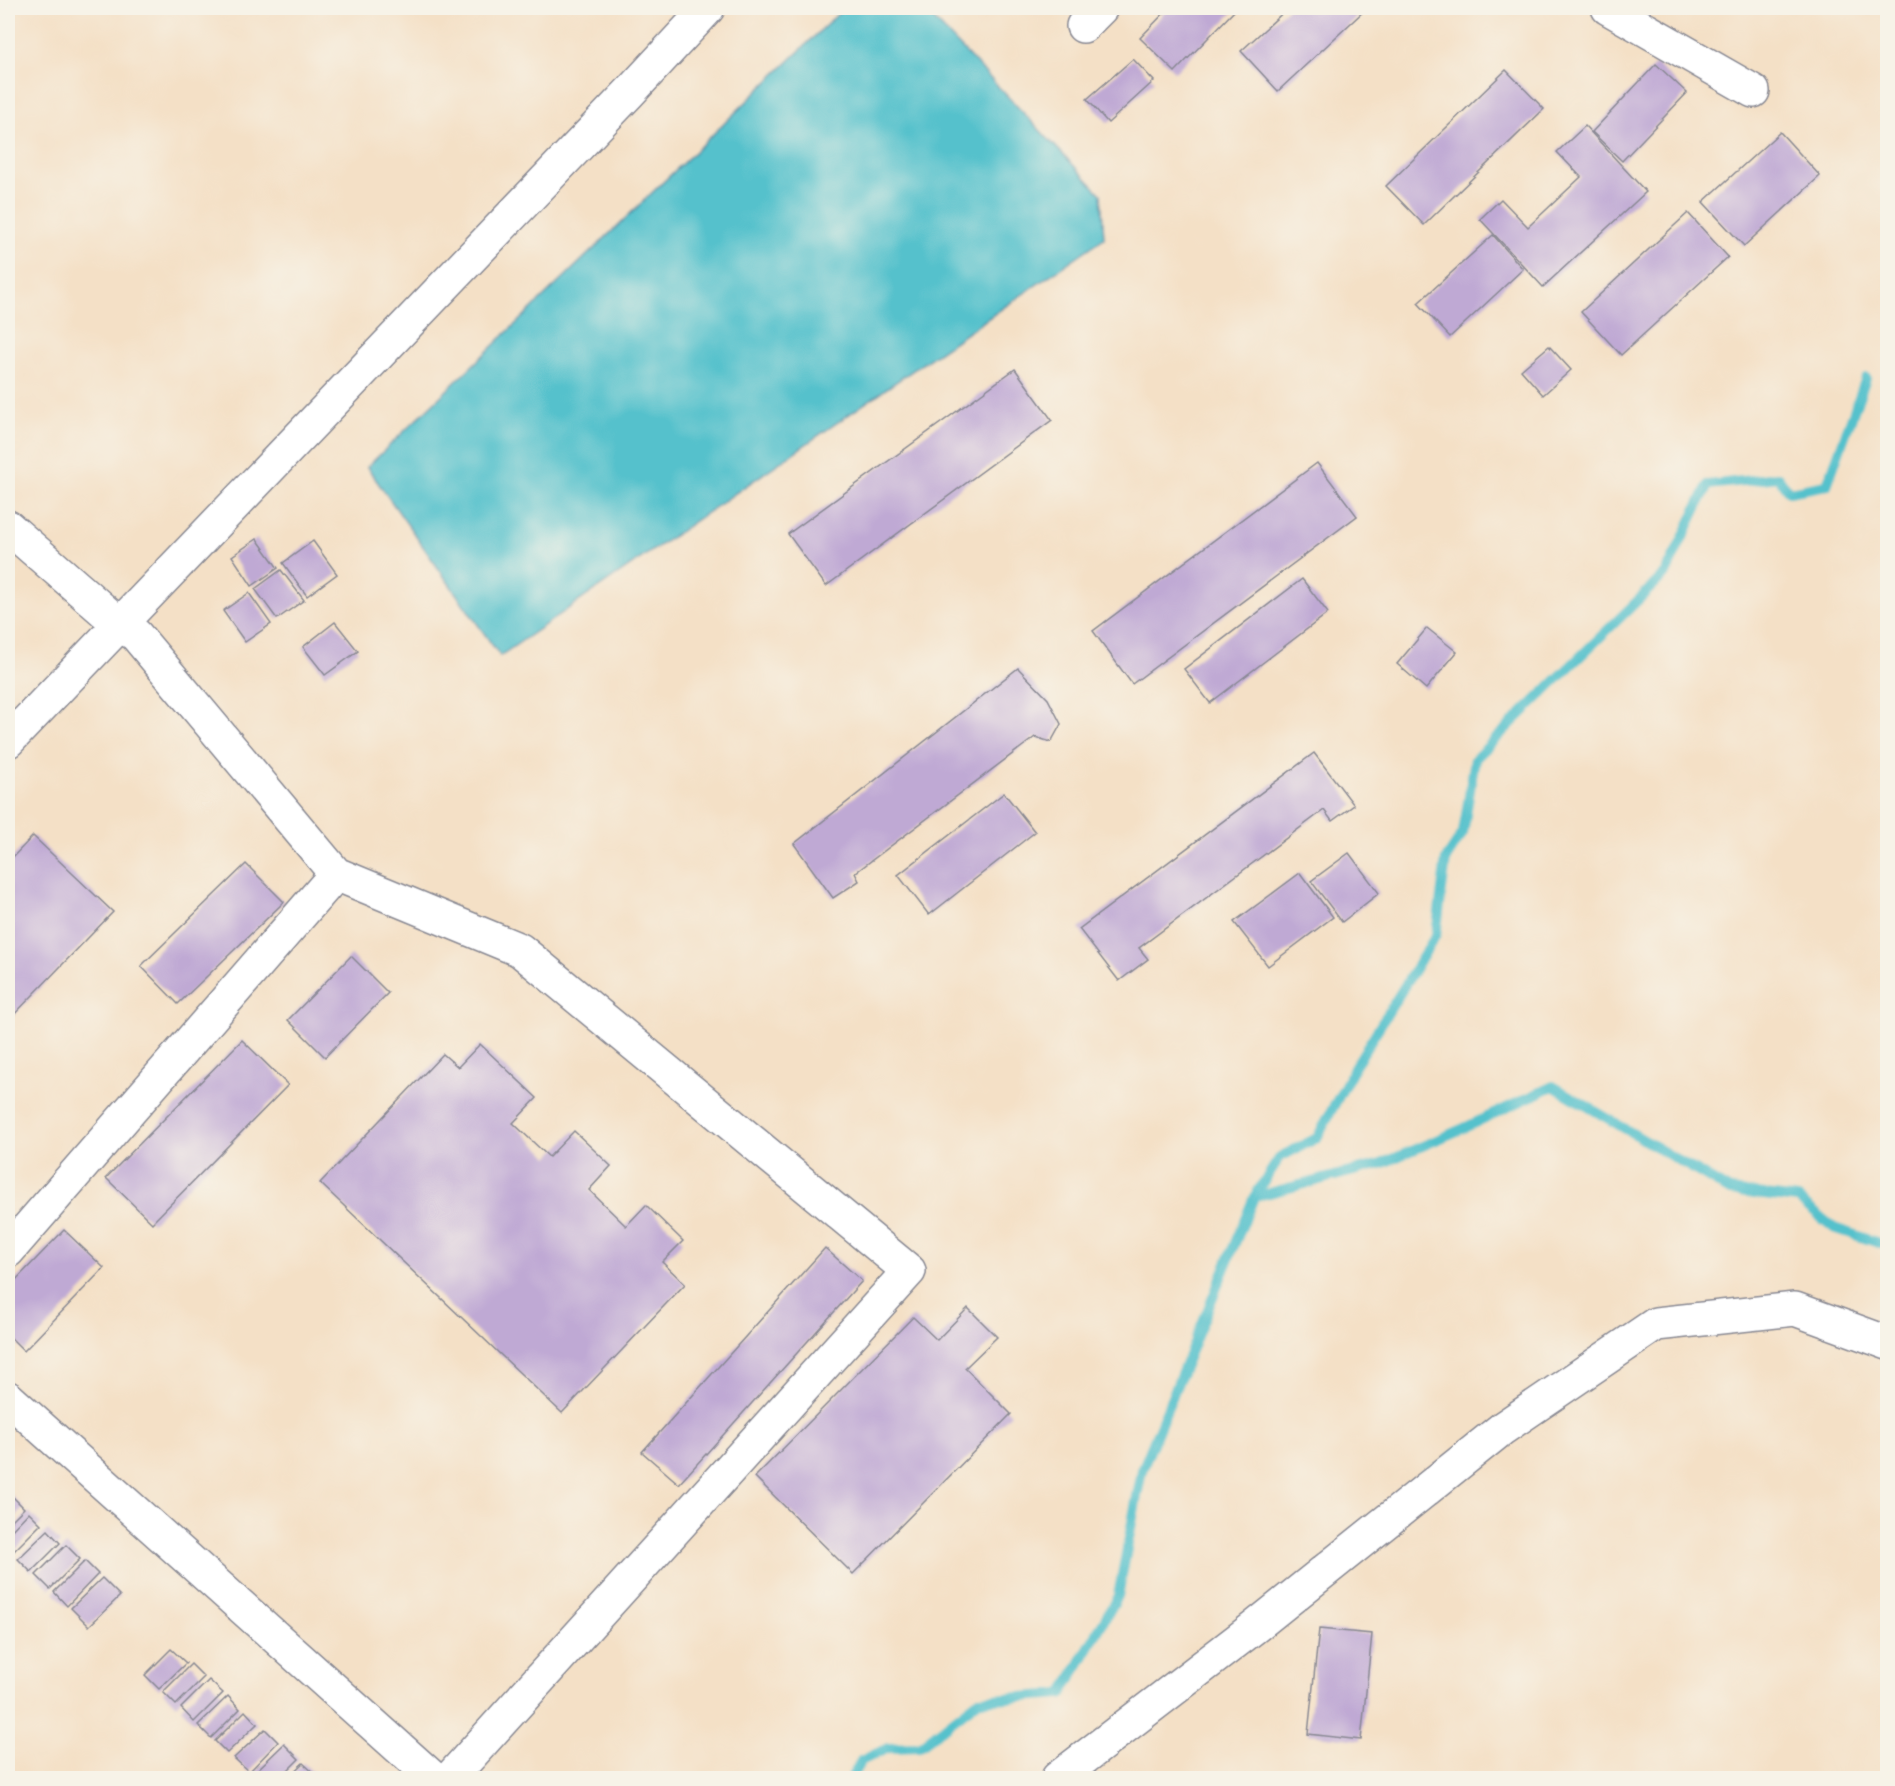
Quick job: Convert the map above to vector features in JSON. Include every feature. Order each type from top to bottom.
[{"type":"street","points":[[8,741],[708,8]]},
{"type":"street","points":[[1608,8],[1753,91]]},
{"type":"street","points":[[8,527],[119,624],[136,635],[336,874],[520,950],[909,1271],[450,1779]]},
{"type":"street","points":[[8,1251],[336,874]]},
{"type":"street","points":[[1058,1779],[1256,1626],[1503,1428],[1656,1324],[1795,1310],[1887,1343]]},
{"type":"street","points":[[8,1398],[433,1779]]},
{"type":"water","points":[[844,8],[923,8],[1101,194],[1104,238],[500,656],[367,467]]},
{"type":"building","points":[[1169,8],[1237,8],[1175,72],[1140,38]]},
{"type":"building","points":[[1288,8],[1367,8],[1278,91],[1241,51]]},
{"type":"building","points":[[1133,59],[1154,81],[1108,123],[1087,99]]},
{"type":"building","points":[[1656,64],[1687,93],[1622,161],[1592,132]]},
{"type":"building","points":[[1506,70],[1544,109],[1424,225],[1386,186]]},
{"type":"building","points":[[1585,126],[1646,192],[1543,287],[1480,219],[1501,199],[1528,227],[1581,177],[1557,152]]},
{"type":"building","points":[[1780,132],[1820,176],[1744,246],[1703,202]]},
{"type":"building","points":[[1688,213],[1728,257],[1621,355],[1581,312]]},
{"type":"building","points":[[1493,235],[1523,269],[1450,337],[1418,303]]},
{"type":"building","points":[[1549,346],[1571,370],[1543,395],[1521,370]]},
{"type":"building","points":[[1015,369],[1052,420],[826,586],[788,534]]},
{"type":"building","points":[[1317,463],[1357,516],[1132,684],[1093,631]]},
{"type":"building","points":[[257,539],[278,568],[252,586],[232,556]]},
{"type":"building","points":[[313,541],[337,574],[307,596],[283,563]]},
{"type":"building","points":[[281,570],[304,600],[277,619],[255,589]]},
{"type":"building","points":[[1302,579],[1328,613],[1210,703],[1184,669]]},
{"type":"building","points":[[249,593],[271,624],[245,642],[223,611]]},
{"type":"building","points":[[335,622],[358,651],[325,675],[303,647]]},
{"type":"building","points":[[1427,628],[1457,652],[1426,689],[1397,664]]},
{"type":"building","points":[[1018,668],[1048,699],[1061,724],[1051,742],[1035,737],[855,873],[859,881],[833,898],[794,844]]},
{"type":"building","points":[[1314,753],[1354,805],[1332,821],[1324,810],[1139,948],[1148,959],[1119,981],[1079,929]]},
{"type":"building","points":[[1004,793],[1035,832],[929,915],[898,875]]},
{"type":"building","points":[[33,836],[113,912],[8,1021],[8,862]]},
{"type":"building","points":[[1349,853],[1379,893],[1342,922],[1311,881]]},
{"type":"building","points":[[246,864],[284,902],[178,1004],[141,966]]},
{"type":"building","points":[[1300,873],[1333,917],[1268,966],[1234,922]]},
{"type":"building","points":[[351,956],[388,993],[325,1057],[288,1020]]},
{"type":"building","points":[[242,1040],[288,1085],[152,1223],[106,1178]]},
{"type":"building","points":[[480,1044],[537,1098],[513,1123],[549,1157],[574,1131],[611,1166],[589,1190],[626,1226],[646,1205],[683,1241],[662,1262],[685,1284],[562,1413],[320,1183],[443,1054],[458,1067]]},
{"type":"building","points":[[64,1230],[104,1268],[24,1351],[8,1335],[8,1288]]},
{"type":"building","points":[[825,1248],[862,1281],[679,1484],[642,1452]]},
{"type":"building","points":[[968,1308],[997,1337],[965,1368],[1011,1414],[853,1574],[755,1477],[913,1317],[937,1340]]},
{"type":"building","points":[[11,1495],[24,1508],[8,1524],[8,1499]]},
{"type":"building","points":[[29,1512],[41,1524],[13,1552],[8,1546],[8,1534]]},
{"type":"building","points":[[48,1530],[60,1543],[31,1572],[18,1559]]},
{"type":"building","points":[[66,1545],[80,1559],[50,1589],[36,1575]]},
{"type":"building","points":[[85,1561],[98,1574],[67,1606],[54,1592]]},
{"type":"building","points":[[102,1578],[120,1596],[89,1626],[71,1608]]},
{"type":"building","points":[[1319,1629],[1372,1634],[1361,1740],[1308,1734]]},
{"type":"building","points":[[171,1649],[186,1663],[159,1689],[145,1675]]},
{"type":"building","points":[[191,1664],[204,1677],[176,1705],[163,1692]]},
{"type":"building","points":[[209,1680],[223,1693],[194,1722],[181,1708]]},
{"type":"building","points":[[228,1696],[240,1709],[211,1738],[198,1725]]},
{"type":"building","points":[[245,1711],[257,1724],[227,1753],[215,1741]]},
{"type":"building","points":[[265,1729],[278,1742],[249,1772],[234,1758]]},
{"type":"building","points":[[284,1744],[299,1759],[280,1778],[256,1778],[252,1775]]},
{"type":"building","points":[[303,1763],[319,1778],[287,1778]]},
{"type":"waterway","points":[[1254,1197],[1280,1157],[1317,1138],[1354,1068],[1436,935],[1446,859],[1463,833],[1475,759],[1666,573],[1708,485],[1778,477],[1789,492],[1827,485],[1866,378]]},
{"type":"waterway","points":[[851,1778],[861,1761],[888,1748],[919,1747],[979,1700],[1062,1694],[1118,1596],[1142,1470],[1254,1197],[1381,1164],[1553,1086],[1730,1191],[1798,1199],[1834,1228],[1888,1246]]}]
